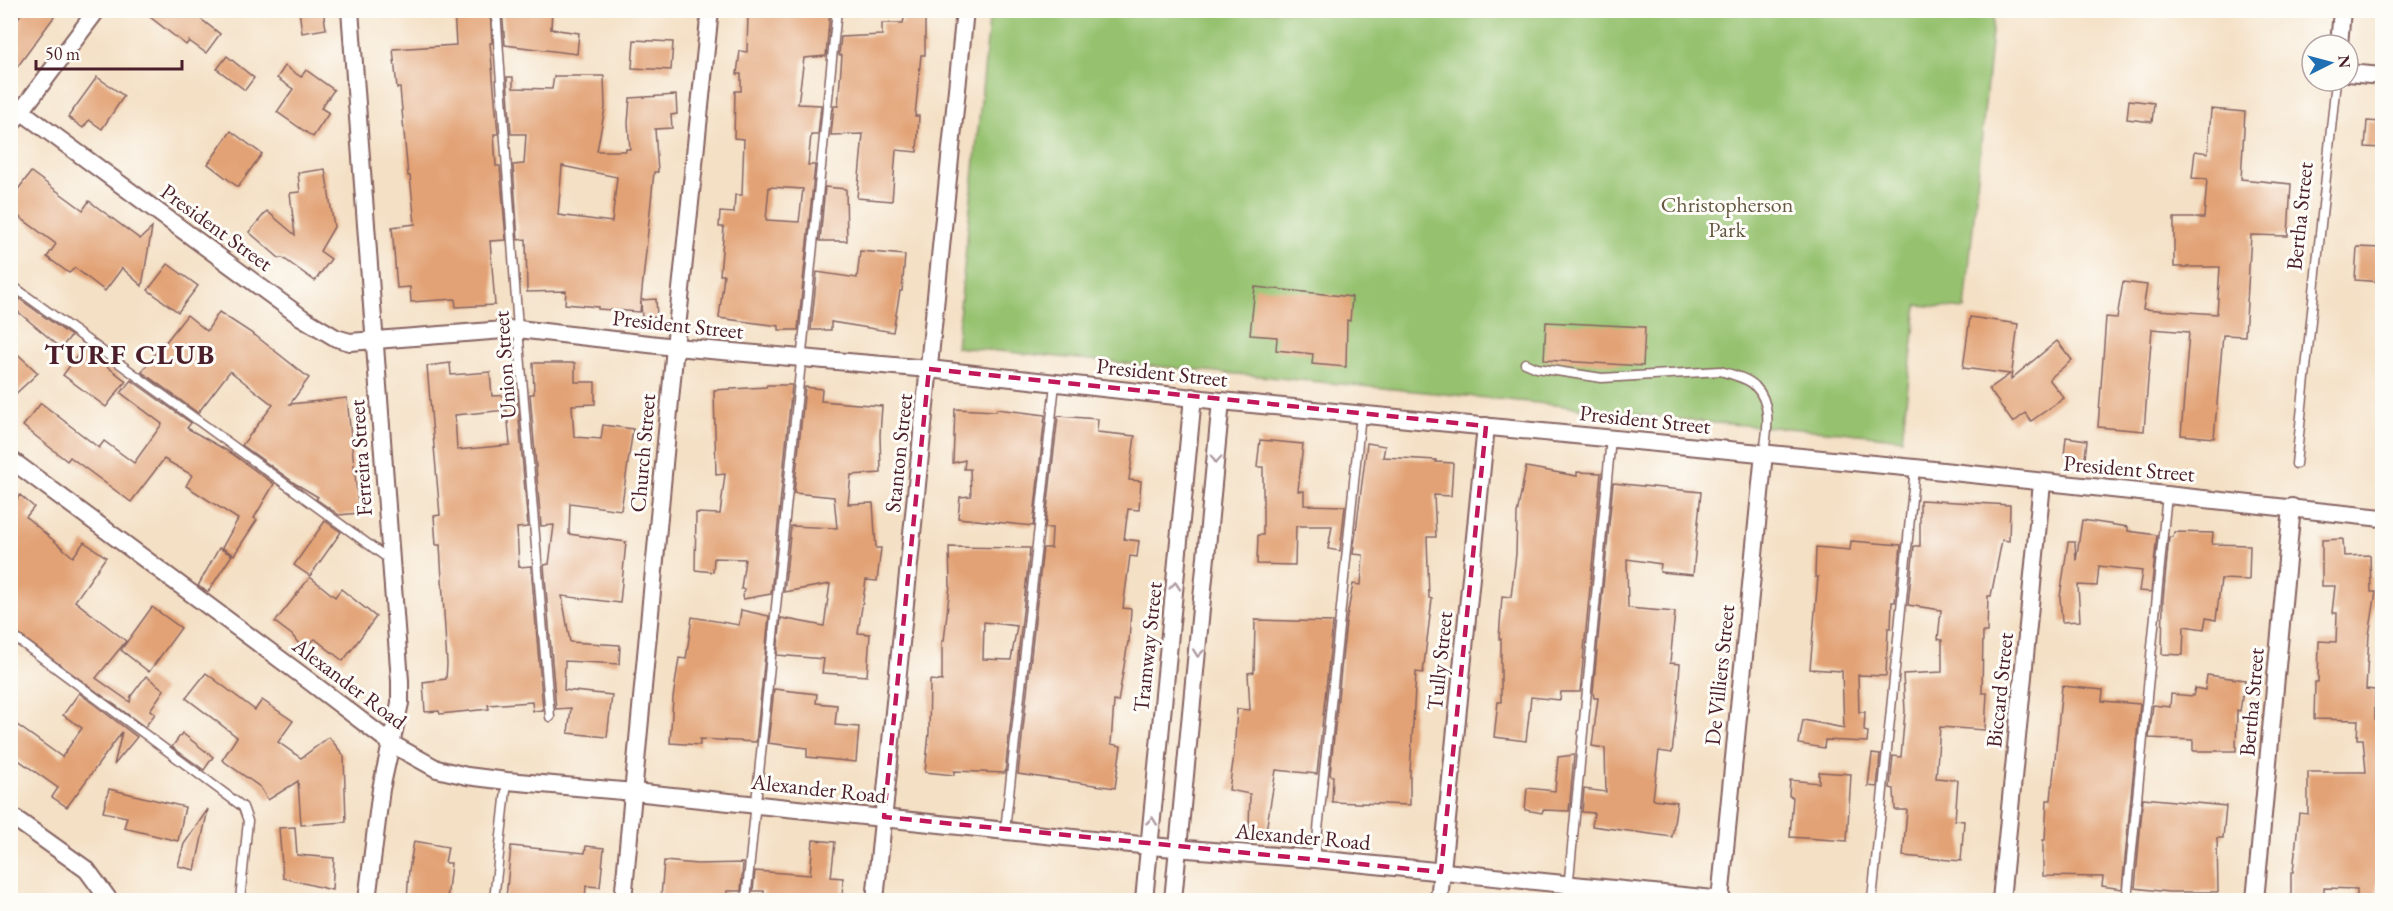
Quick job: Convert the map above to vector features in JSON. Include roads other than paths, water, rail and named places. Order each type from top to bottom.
[{"type":"street","points":[[10,126],[16,107],[97,10]]},
{"type":"street","name":"Ferreira Street","points":[[350,10],[400,681],[400,703],[381,789],[367,900]]},
{"type":"street","name":"Church Street","points":[[623,900],[675,347],[710,10]]},
{"type":"street","name":"Stanton Street","points":[[875,900],[965,10]]},
{"type":"street","points":[[2340,33],[2342,10]]},
{"type":"street","points":[[2360,74],[2382,76]]},
{"type":"street","name":"President Street","points":[[16,107],[301,317],[336,338],[350,342],[518,329],[675,347],[929,369],[1221,401],[1915,468],[2382,518]]},
{"type":"street","name":"Tramway Street","points":[[1144,900],[1193,397]]},
{"type":"street","points":[[1173,900],[1221,401]]},
{"type":"street","name":"Tully Street","points":[[1439,900],[1486,426]]},
{"type":"street","name":"De Villiers Street","points":[[1721,900],[1764,453]]},
{"type":"street","name":"Alexander Road","points":[[10,459],[392,744],[437,769],[467,776],[507,781],[756,804],[1150,846],[1442,872],[1568,893],[1721,900]]},
{"type":"street","name":"Biccard Street","points":[[2001,900],[2042,483]]},
{"type":"street","name":"Bertha Street","points":[[2255,900],[2292,507]]},
{"type":"street","points":[[1172,619],[1201,622]]},
{"type":"street","points":[[10,815],[87,870],[110,900]]},
{"type":"lane","name":"Union Street","points":[[496,10],[518,329],[550,717]]},
{"type":"lane","points":[[746,900],[837,10]]},
{"type":"lane","name":"Bertha Street","points":[[2296,464],[2335,93]]},
{"type":"lane","points":[[10,284],[391,560]]},
{"type":"lane","points":[[1525,363],[1536,368],[1602,378],[1720,371],[1732,375],[1755,385],[1762,399],[1768,420],[1764,453]]},
{"type":"lane","points":[[1005,830],[1055,384]]},
{"type":"lane","points":[[1315,859],[1361,414]]},
{"type":"lane","points":[[1568,893],[1611,438]]},
{"type":"lane","points":[[1872,900],[1915,468]]},
{"type":"lane","points":[[2127,900],[2167,494]]},
{"type":"lane","points":[[10,634],[243,807],[248,821],[240,900]]},
{"type":"lane","points":[[494,900],[507,781]]},
{"type":"lane","points":[[2381,900],[2382,889]]},
{"type":"district","name":"TURF CLUB","points":[[130,354]]},
{"type":"park label","name":"Christopherson Park","points":[[1727,216]]}]
